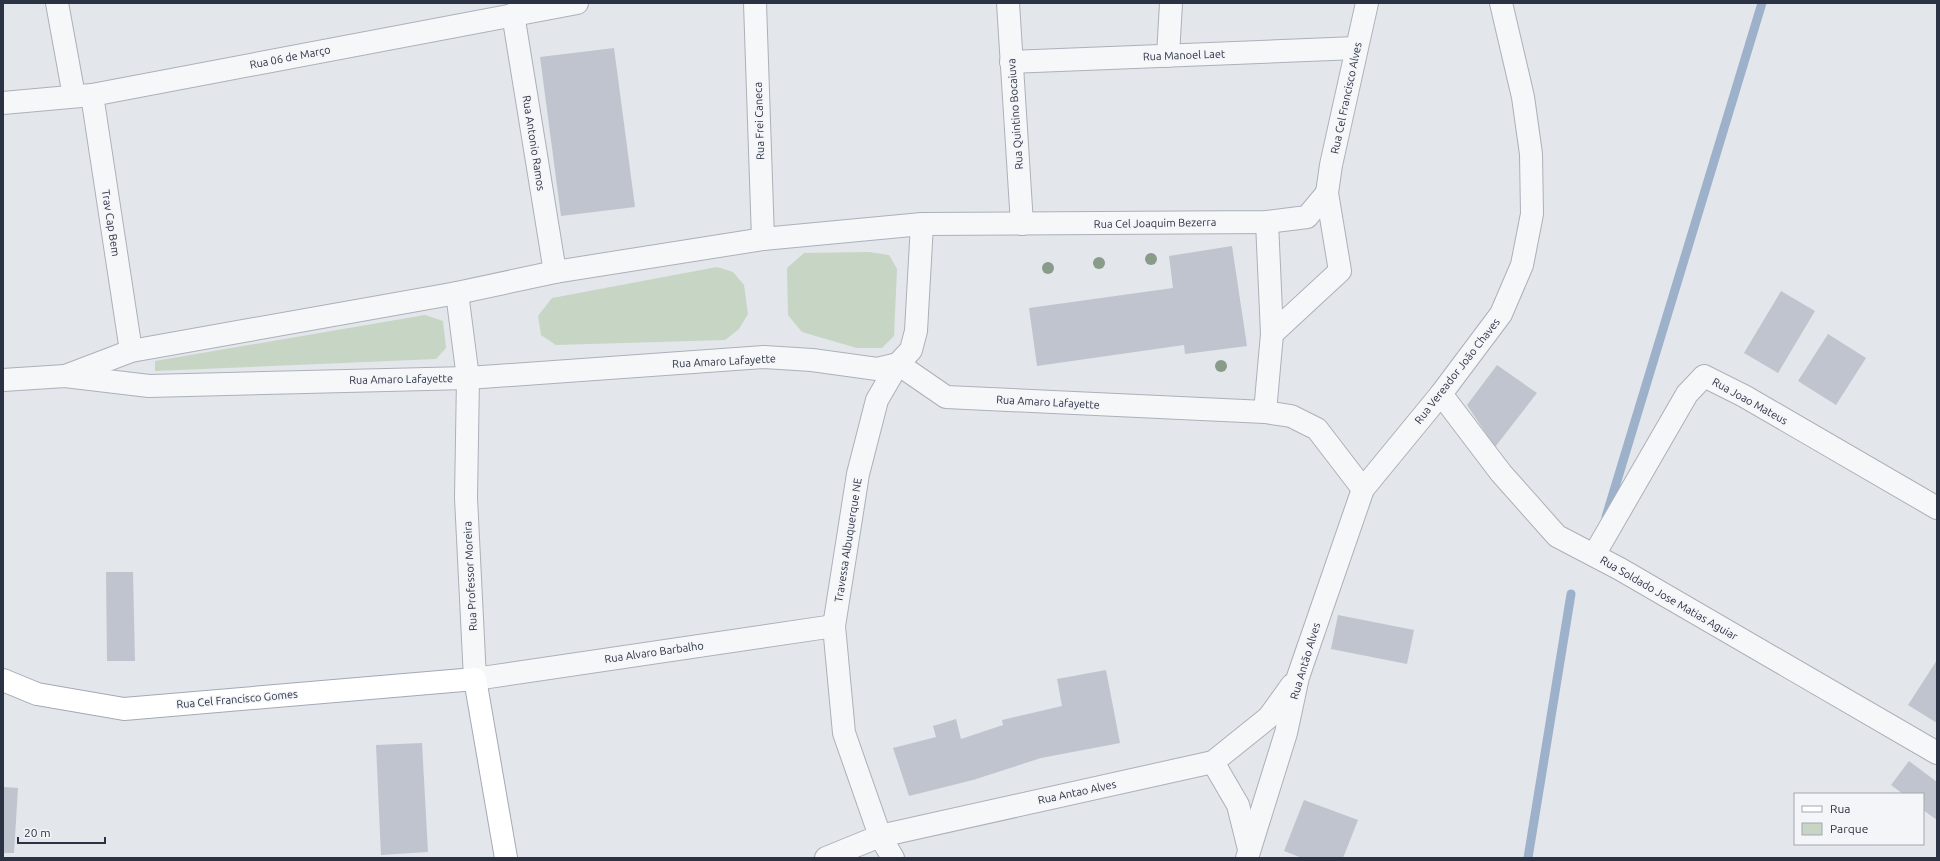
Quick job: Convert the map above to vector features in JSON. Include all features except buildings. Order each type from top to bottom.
[{"type":"main road","name":"Rua Cel Francisco Gomes","points":[[3,680],[37,694],[124,709],[474,678]]},
{"type":"main road","name":"Rua Professor Moreira","points":[[474,678],[506,858]]},
{"type":"street","name":"Trav Cap Bem","points":[[57,3],[83,96],[131,351]]},
{"type":"street","name":"Rua 06 de Março","points":[[3,103],[83,96],[577,3]]},
{"type":"street","name":"Rua Frei Caneca","points":[[755,3],[763,239]]},
{"type":"street","name":"Rua Quintino Bocaiuva","points":[[1008,3],[1022,224]]},
{"type":"street","points":[[1168,56],[1170,3]]},
{"type":"street","name":"Rua Cel Francisco Alves","points":[[1327,193],[1331,166],[1367,3]]},
{"type":"street","name":"Rua Vereador João Chaves","points":[[1362,489],[1441,394],[1502,314],[1522,265],[1532,214],[1531,154],[1523,97],[1501,3]]},
{"type":"street","name":"Rua Antonio Ramos","points":[[513,14],[555,272]]},
{"type":"street","name":"Rua Manoel Laet","points":[[1011,62],[1356,48]]},
{"type":"street","points":[[1272,334],[1340,271],[1327,193]]},
{"type":"street","name":"Rua Cel Joaquim Bezerra","points":[[972,224],[1267,222],[1307,217],[1327,193]]},
{"type":"street","points":[[1265,412],[1272,334],[1267,222]]},
{"type":"street","name":"Rua Amaro Lafayette","points":[[65,376],[131,351],[457,293],[555,272],[763,239],[922,224],[972,224]]},
{"type":"street","name":"Travessa Albuquerque NE","points":[[893,858],[880,836],[844,733],[834,626],[860,467],[877,400],[898,364],[911,350],[916,331],[922,224]]},
{"type":"street","name":"Rua Professor Moreira","points":[[457,293],[468,378],[466,498],[474,678]]},
{"type":"street","name":"Rua Amaro Lafayette","points":[[3,380],[65,376],[149,386],[468,378],[764,357],[812,360],[877,369],[898,364],[946,397],[1265,412],[1291,416],[1317,429],[1362,489]]},
{"type":"street","name":"Rua Joao Mateus","points":[[1594,555],[1687,394],[1704,376],[1744,396],[1937,508]]},
{"type":"street","name":"Rua Soldado Jose Matias Aguiar","points":[[1441,394],[1500,473],[1557,536],[1620,569],[1937,753]]},
{"type":"street","name":"Rua Antão Alves","points":[[1248,853],[1286,733],[1298,677],[1362,489]]},
{"type":"street","name":"Rua Alvaro Barbalho","points":[[474,678],[834,626]]},
{"type":"street","name":"Rua Antao Alves","points":[[826,858],[880,836],[1213,762],[1269,717],[1298,677]]},
{"type":"street","points":[[1213,762],[1238,804],[1248,853]]},
{"type":"green space","points":[[869,252],[889,255],[897,269],[894,336],[882,348],[857,348],[802,332],[788,315],[787,268],[804,253]]},
{"type":"green space","points":[[717,267],[733,272],[744,285],[748,314],[739,329],[725,340],[556,345],[541,335],[538,316],[552,298]]},
{"type":"green space","points":[[425,315],[443,321],[446,348],[436,359],[155,371],[155,361]]},
{"type":"waterway","points":[[1606,517],[1762,3]]},
{"type":"waterway","points":[[1528,858],[1571,594]]}]
